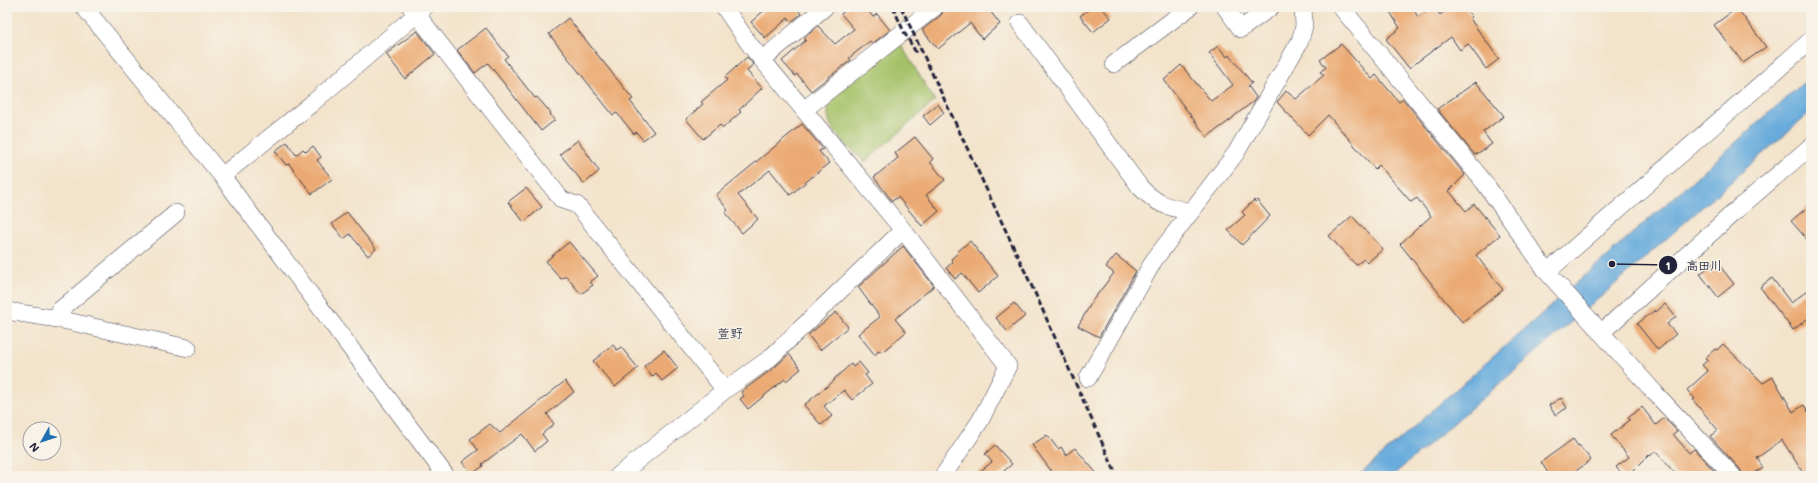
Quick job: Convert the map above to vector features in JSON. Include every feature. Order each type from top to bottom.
[{"type":"street","points":[[84,7],[222,176],[446,476]]},
{"type":"street","points":[[724,7],[762,60],[903,230],[1008,366],[980,421],[943,476]]},
{"type":"street","points":[[762,60],[825,7]]},
{"type":"street","points":[[805,110],[935,7]]},
{"type":"street","points":[[1114,64],[1190,7]]},
{"type":"street","points":[[1225,7],[1241,29],[1271,7]]},
{"type":"street","points":[[1088,378],[1151,265],[1236,153],[1300,41],[1304,26],[1303,7]]},
{"type":"street","points":[[1341,7],[1484,182],[1548,272],[1674,415],[1733,476]]},
{"type":"street","points":[[222,176],[310,105],[418,10],[562,200],[577,206],[725,390]]},
{"type":"street","points":[[1020,23],[1101,131],[1140,187],[1152,199],[1164,206],[1191,212]]},
{"type":"street","points":[[1548,272],[1811,40]]},
{"type":"street","points":[[1601,333],[1732,214],[1811,146]]},
{"type":"street","points":[[58,319],[60,310],[176,214]]},
{"type":"street","points":[[618,476],[725,390],[769,359],[903,230]]},
{"type":"street","points":[[7,310],[58,319],[188,348]]},
{"type":"green space","points":[[901,45],[935,101],[865,162],[841,140],[835,132],[830,123],[828,114],[829,104],[835,94]]},
{"type":"water","points":[[1811,76],[1811,111],[1604,294],[1392,476],[1358,476]]},
{"type":"building","points":[[768,7],[800,7],[798,10],[801,14],[791,22],[788,18],[765,38],[751,22]]},
{"type":"building","points":[[849,7],[865,7],[873,17],[877,14],[890,30],[872,44],[870,41],[849,58],[851,60],[811,91],[797,74],[795,76],[782,61],[806,40],[804,38],[818,26],[835,44],[854,29],[841,14]]},
{"type":"building","points":[[945,7],[987,7],[1000,24],[982,39],[970,23],[938,49],[922,30],[941,15]]},
{"type":"building","points":[[1092,7],[1101,7],[1111,18],[1093,32],[1080,16]]},
{"type":"building","points":[[1387,7],[1412,7],[1418,17],[1434,7],[1440,15],[1450,7],[1464,7],[1471,16],[1470,18],[1473,23],[1499,59],[1486,69],[1468,44],[1460,50],[1451,37],[1409,68],[1386,39],[1400,28]]},
{"type":"building","points":[[1737,8],[1766,47],[1743,63],[1714,25]]},
{"type":"building","points":[[568,18],[633,99],[630,101],[654,132],[643,140],[636,132],[634,134],[617,113],[613,115],[549,34]]},
{"type":"building","points":[[486,28],[508,56],[504,59],[535,98],[537,97],[551,113],[550,114],[555,120],[541,131],[488,63],[475,73],[457,50]]},
{"type":"building","points":[[417,31],[435,54],[405,79],[386,54]]},
{"type":"building","points":[[1341,44],[1372,79],[1376,75],[1399,102],[1403,99],[1465,175],[1449,191],[1466,211],[1474,204],[1500,235],[1476,255],[1503,290],[1462,322],[1400,244],[1431,216],[1417,198],[1411,202],[1379,165],[1375,169],[1328,115],[1308,135],[1277,102],[1286,91],[1296,99],[1324,75],[1320,72],[1326,67],[1320,60]]},
{"type":"building","points":[[1218,46],[1227,57],[1229,55],[1252,83],[1248,86],[1256,97],[1254,101],[1207,137],[1164,80],[1181,65],[1211,101],[1233,85],[1209,53]]},
{"type":"building","points":[[747,57],[753,64],[747,71],[762,88],[739,110],[741,112],[723,128],[720,125],[703,139],[686,119],[703,104],[701,102],[727,80],[725,77]]},
{"type":"building","points":[[1476,82],[1504,116],[1483,132],[1492,144],[1475,155],[1437,109]]},
{"type":"building","points":[[938,104],[944,113],[930,125],[923,116]]},
{"type":"building","points":[[802,124],[823,149],[819,151],[829,163],[790,195],[770,170],[738,195],[758,219],[742,233],[725,213],[728,210],[716,195]]},
{"type":"building","points":[[915,137],[933,159],[930,162],[945,180],[926,195],[939,211],[922,226],[898,197],[892,201],[874,177],[898,158],[895,153]]},
{"type":"building","points":[[578,140],[599,171],[584,184],[560,154]]},
{"type":"building","points":[[287,142],[296,155],[303,149],[306,152],[313,146],[321,157],[317,160],[332,179],[312,194],[289,164],[286,165],[275,151]]},
{"type":"building","points":[[526,188],[542,207],[524,222],[508,202]]},
{"type":"building","points":[[1254,200],[1255,202],[1257,200],[1270,216],[1242,245],[1228,230],[1245,215],[1242,212]]},
{"type":"building","points":[[1811,204],[1811,244],[1791,221]]},
{"type":"building","points":[[347,212],[376,249],[368,256],[350,234],[344,239],[332,224]]},
{"type":"building","points":[[1352,216],[1383,249],[1367,263],[1364,259],[1356,265],[1329,236]]},
{"type":"building","points":[[970,241],[998,276],[978,293],[962,273],[955,279],[946,268],[953,262],[951,259],[958,253],[957,252]]},
{"type":"building","points":[[569,242],[598,276],[590,282],[593,285],[581,294],[566,276],[561,279],[546,261]]},
{"type":"building","points":[[903,246],[934,286],[895,319],[906,332],[882,352],[879,350],[875,355],[858,334],[880,317],[858,287]]},
{"type":"building","points":[[1116,255],[1136,271],[1099,337],[1078,326],[1093,300],[1114,273],[1106,267]]},
{"type":"building","points":[[1716,261],[1734,284],[1718,297],[1700,274]]},
{"type":"building","points":[[1772,278],[1791,303],[1811,288],[1811,316],[1793,330],[1760,287]]},
{"type":"building","points":[[1014,303],[1025,316],[1007,331],[996,318]]},
{"type":"building","points":[[1665,304],[1676,317],[1667,324],[1676,334],[1658,350],[1637,324],[1655,310],[1656,312]]},
{"type":"building","points":[[836,312],[848,327],[820,350],[808,335]]},
{"type":"building","points":[[1723,344],[1763,383],[1773,377],[1793,412],[1804,405],[1811,416],[1811,476],[1805,476],[1782,440],[1757,458],[1763,468],[1750,476],[1743,476],[1740,469],[1710,436],[1718,430],[1693,400],[1695,399],[1687,390],[1708,371],[1702,365],[1708,360],[1705,358]]},
{"type":"building","points":[[613,345],[617,350],[621,347],[638,368],[615,387],[593,361]]},
{"type":"building","points":[[664,350],[678,368],[662,381],[656,373],[652,377],[644,366]]},
{"type":"building","points":[[789,354],[801,369],[786,381],[785,379],[748,409],[740,399],[744,396],[741,392],[775,367]]},
{"type":"building","points":[[859,362],[868,373],[865,375],[872,384],[852,400],[844,390],[824,406],[832,416],[821,425],[804,405],[835,380],[834,379],[851,364],[853,367]]},
{"type":"building","points":[[565,381],[574,392],[547,414],[554,424],[542,434],[547,441],[535,451],[522,434],[482,464],[483,466],[472,474],[462,462],[478,450],[470,439],[490,424],[500,433]]},
{"type":"building","points":[[1561,398],[1567,408],[1555,415],[1549,405]]},
{"type":"building","points":[[1642,407],[1656,425],[1664,418],[1677,431],[1673,434],[1689,453],[1694,449],[1719,476],[1677,476],[1656,451],[1650,456],[1649,455],[1628,476],[1624,476],[1616,467],[1629,457],[1611,435],[1630,420],[1628,418]]},
{"type":"building","points":[[1047,435],[1058,449],[1061,447],[1066,455],[1075,448],[1099,476],[1055,476],[1032,445]]},
{"type":"building","points":[[1573,439],[1591,460],[1569,476],[1550,476],[1541,462]]},
{"type":"building","points":[[995,445],[1012,464],[998,476],[974,476],[992,462],[985,454]]},
{"type":"railway","points":[[893,7],[904,32],[917,54]]},
{"type":"railway","points":[[901,7],[1035,293],[1117,476]]},
{"type":"place","name":"高田川","points":[[1612,264]]},
{"type":"district","name":"萱野","points":[[730,332]]}]
